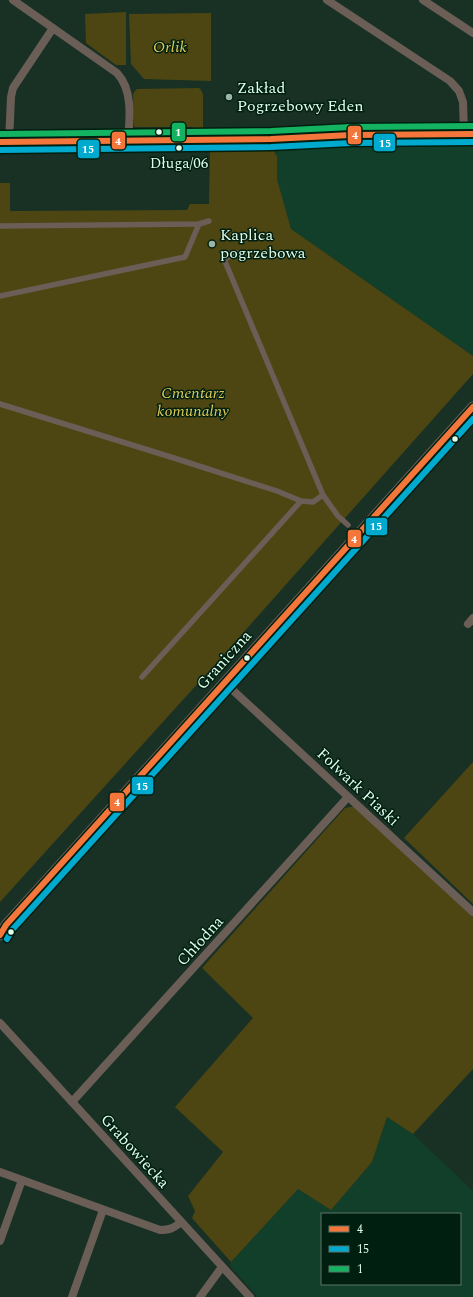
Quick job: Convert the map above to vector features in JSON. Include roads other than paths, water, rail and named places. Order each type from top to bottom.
[{"type":"main road","name":"Graniczna","points":[[0,935],[35,893],[473,407]]},
{"type":"street","points":[[13,0],[117,73],[123,79],[129,96],[128,140]]},
{"type":"street","points":[[53,28],[12,88],[5,142],[271,139],[351,135],[468,134],[463,102],[459,90],[450,80],[327,0]]},
{"type":"street","points":[[423,0],[473,33]]},
{"type":"street","points":[[0,226],[198,224],[209,220]]},
{"type":"street","points":[[0,296],[185,258],[198,224]]},
{"type":"street","points":[[237,253],[224,259],[323,495],[338,516],[348,525]]},
{"type":"street","points":[[0,404],[277,491],[301,501],[313,502],[323,495]]},
{"type":"street","points":[[142,677],[301,501]]},
{"type":"street","name":"Folwark Piaski","points":[[225,683],[473,912]]},
{"type":"street","name":"Chłodna","points":[[72,1102],[348,797]]},
{"type":"street","name":"Grabowiecka","points":[[0,1023],[250,1297]]},
{"type":"street","points":[[0,1172],[160,1230],[169,1230],[176,1227],[181,1222]]},
{"type":"street","points":[[0,1241],[22,1180]]},
{"type":"street","points":[[72,1297],[103,1210]]},
{"type":"street","points":[[200,1297],[222,1267]]},
{"type":"place","name":"Zakład Pogrzebowy Eden","points":[[229,97]]},
{"type":"place","name":"Długa/06","points":[[179,148]]},
{"type":"place","name":"Kaplica pogrzebowa","points":[[212,244]]},
{"type":"park label","name":"Orlik","points":[[170,47]]},
{"type":"park label","name":"Cmentarz komunalny","points":[[193,402]]}]
